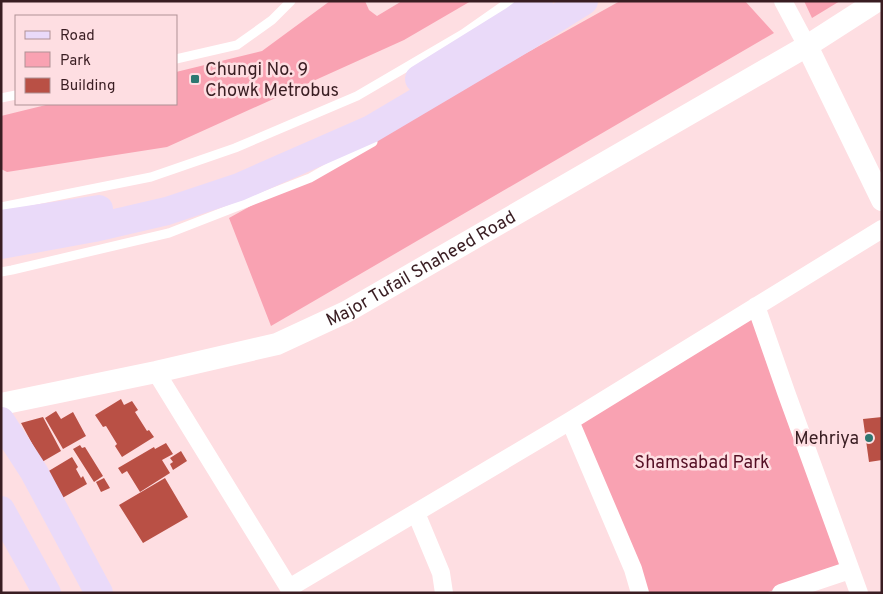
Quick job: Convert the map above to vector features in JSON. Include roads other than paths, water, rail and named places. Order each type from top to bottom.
[{"type":"main road","points":[[1,224],[163,196],[372,126],[539,1]]},
{"type":"main road","points":[[1,245],[94,228],[166,211],[239,187],[372,126],[523,39],[584,1]]},
{"type":"main road","points":[[1,421],[34,472],[99,593]]},
{"type":"main road","points":[[1,428],[19,468],[84,593]]},
{"type":"main road","points":[[1,510],[47,593]]},
{"type":"street","points":[[783,1],[882,200]]},
{"type":"street","name":"Major Tufail Shaheed Road","points":[[1,404],[156,372],[278,344],[346,312],[807,46],[877,1]]},
{"type":"street","points":[[156,372],[290,590],[882,229]]},
{"type":"street","points":[[756,306],[858,593]]},
{"type":"street","points":[[570,421],[632,569],[640,593]]},
{"type":"street","points":[[416,513],[441,572],[444,593]]},
{"type":"street","points":[[781,593],[850,570]]},
{"type":"lane","points":[[178,59],[238,44],[272,20],[291,1]]},
{"type":"lane","points":[[1,207],[151,177],[235,148],[357,96],[463,34],[510,1]]},
{"type":"lane","points":[[481,75],[523,39]]},
{"type":"lane","points":[[1,98],[15,95]]},
{"type":"lane","points":[[1,272],[169,233],[310,178],[372,126]]},
{"type":"place","name":"Chungi No. 9 Chowk Metrobus","points":[[195,79]]},
{"type":"place","name":"Mehriya","points":[[869,438]]},
{"type":"park label","name":"Shamsabad Park","points":[[702,462]]}]
